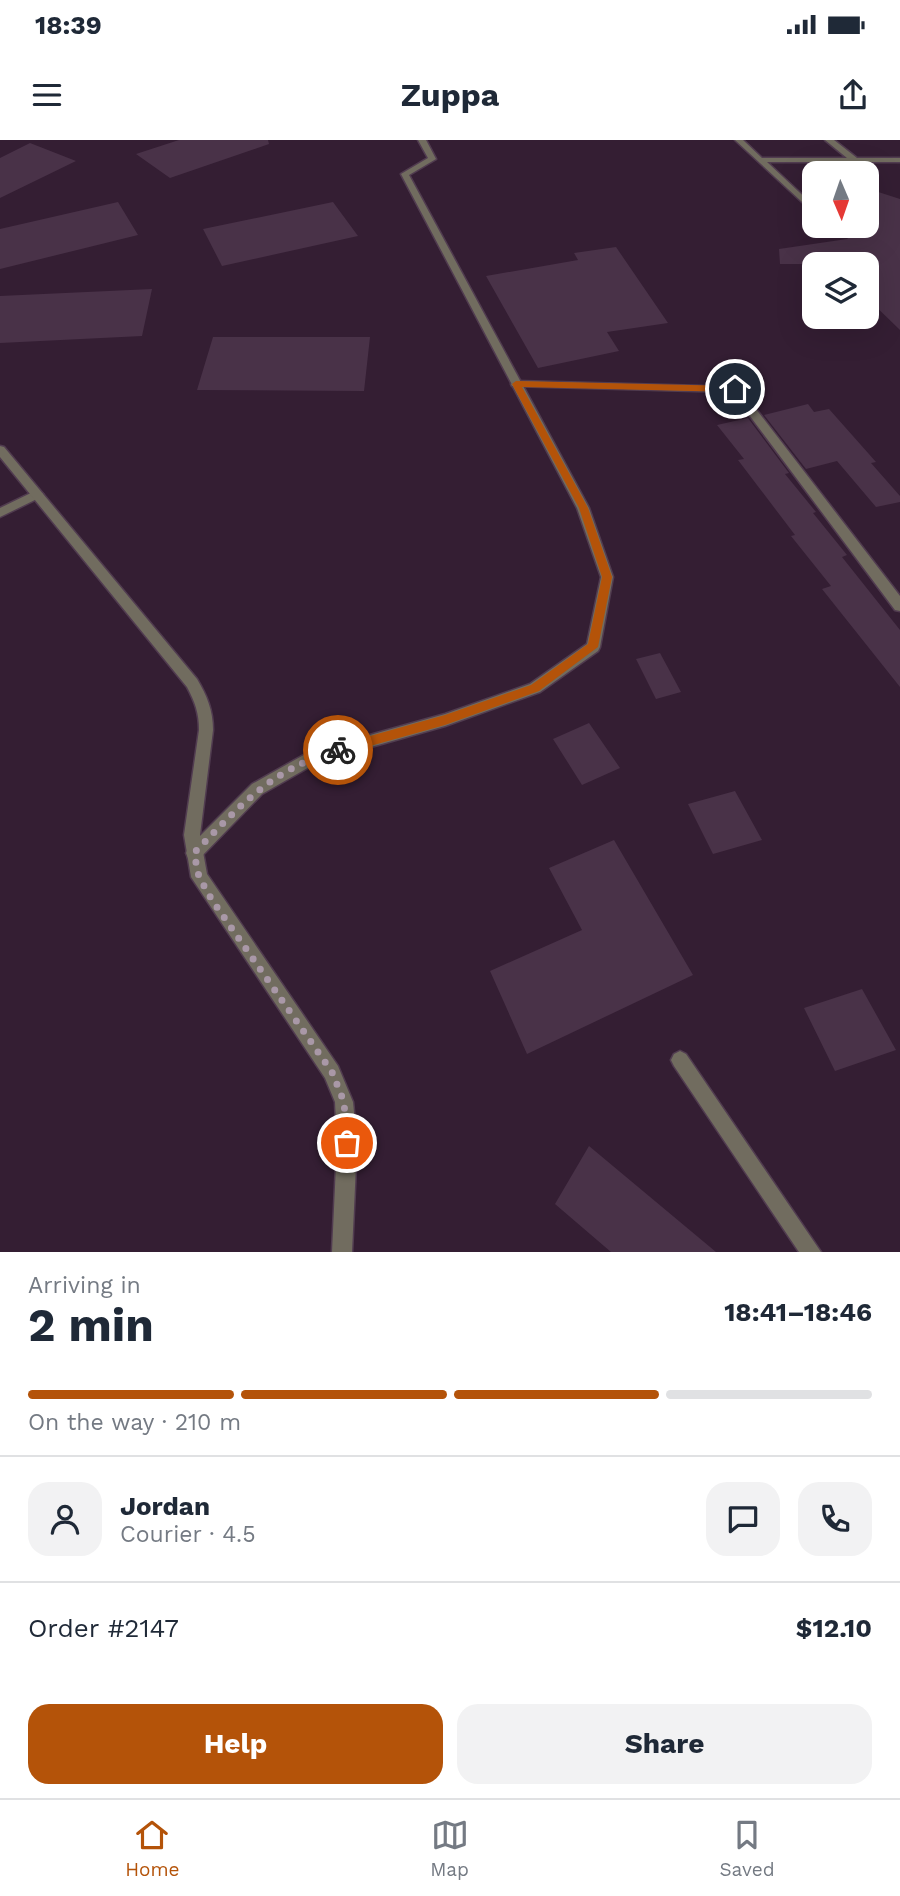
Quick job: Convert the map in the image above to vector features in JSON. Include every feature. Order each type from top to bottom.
[{"type":"street","points":[[194,853],[257,789],[314,757],[445,720],[535,688],[593,647],[607,577],[583,508],[405,174],[432,159],[422,140]]},
{"type":"street","points":[[738,140],[802,200]]},
{"type":"street","points":[[829,140],[855,160]]},
{"type":"street","points":[[760,160],[900,160]]},
{"type":"street","points":[[516,384],[735,389],[900,606]]},
{"type":"street","points":[[0,450],[192,682],[202,701],[206,730],[194,816],[194,853],[199,877],[332,1072],[344,1102],[347,1143],[342,1252]]},
{"type":"street","points":[[0,513],[37,494]]},
{"type":"street","points":[[680,1060],[811,1252]]},
{"type":"building","points":[[179,140],[268,140],[269,144],[170,178],[136,154]]},
{"type":"building","points":[[30,143],[76,161],[0,198],[0,158]]},
{"type":"building","points":[[879,192],[900,199],[900,330],[879,310],[879,252],[802,252],[802,264],[780,264],[779,249],[847,239],[879,238]]},
{"type":"building","points":[[118,202],[138,235],[0,269],[0,229]]},
{"type":"building","points":[[333,202],[358,236],[222,266],[203,229]]},
{"type":"building","points":[[616,247],[668,323],[607,332],[619,351],[538,368],[486,276],[578,260],[574,253]]},
{"type":"building","points":[[152,289],[142,336],[0,343],[0,296]]},
{"type":"building","points":[[213,337],[370,337],[364,391],[197,390]]},
{"type":"building","points":[[808,404],[814,412],[829,409],[876,462],[871,463],[900,496],[900,502],[876,507],[837,461],[806,469],[764,415]]},
{"type":"building","points":[[748,418],[789,473],[785,474],[816,512],[813,513],[847,555],[842,557],[900,630],[900,687],[822,589],[831,586],[791,536],[795,535],[738,460],[744,459],[717,425]]},
{"type":"building","points":[[660,653],[681,692],[656,699],[636,659]]},
{"type":"building","points":[[589,723],[620,768],[582,785],[553,739]]},
{"type":"building","points":[[735,791],[762,840],[713,854],[688,804]]},
{"type":"building","points":[[614,840],[693,975],[527,1054],[490,971],[582,930],[549,868]]},
{"type":"building","points":[[862,989],[896,1050],[835,1071],[804,1008]]},
{"type":"building","points":[[589,1146],[716,1252],[611,1252],[555,1204]]},
{"type":"way so far","points":[[338,750],[314,757],[257,789],[194,853],[199,877],[212,900],[332,1072],[344,1102],[347,1143]]},
{"type":"route","points":[[338,750],[445,720],[535,688],[593,647],[607,577],[583,508],[516,384],[735,389]]}]
